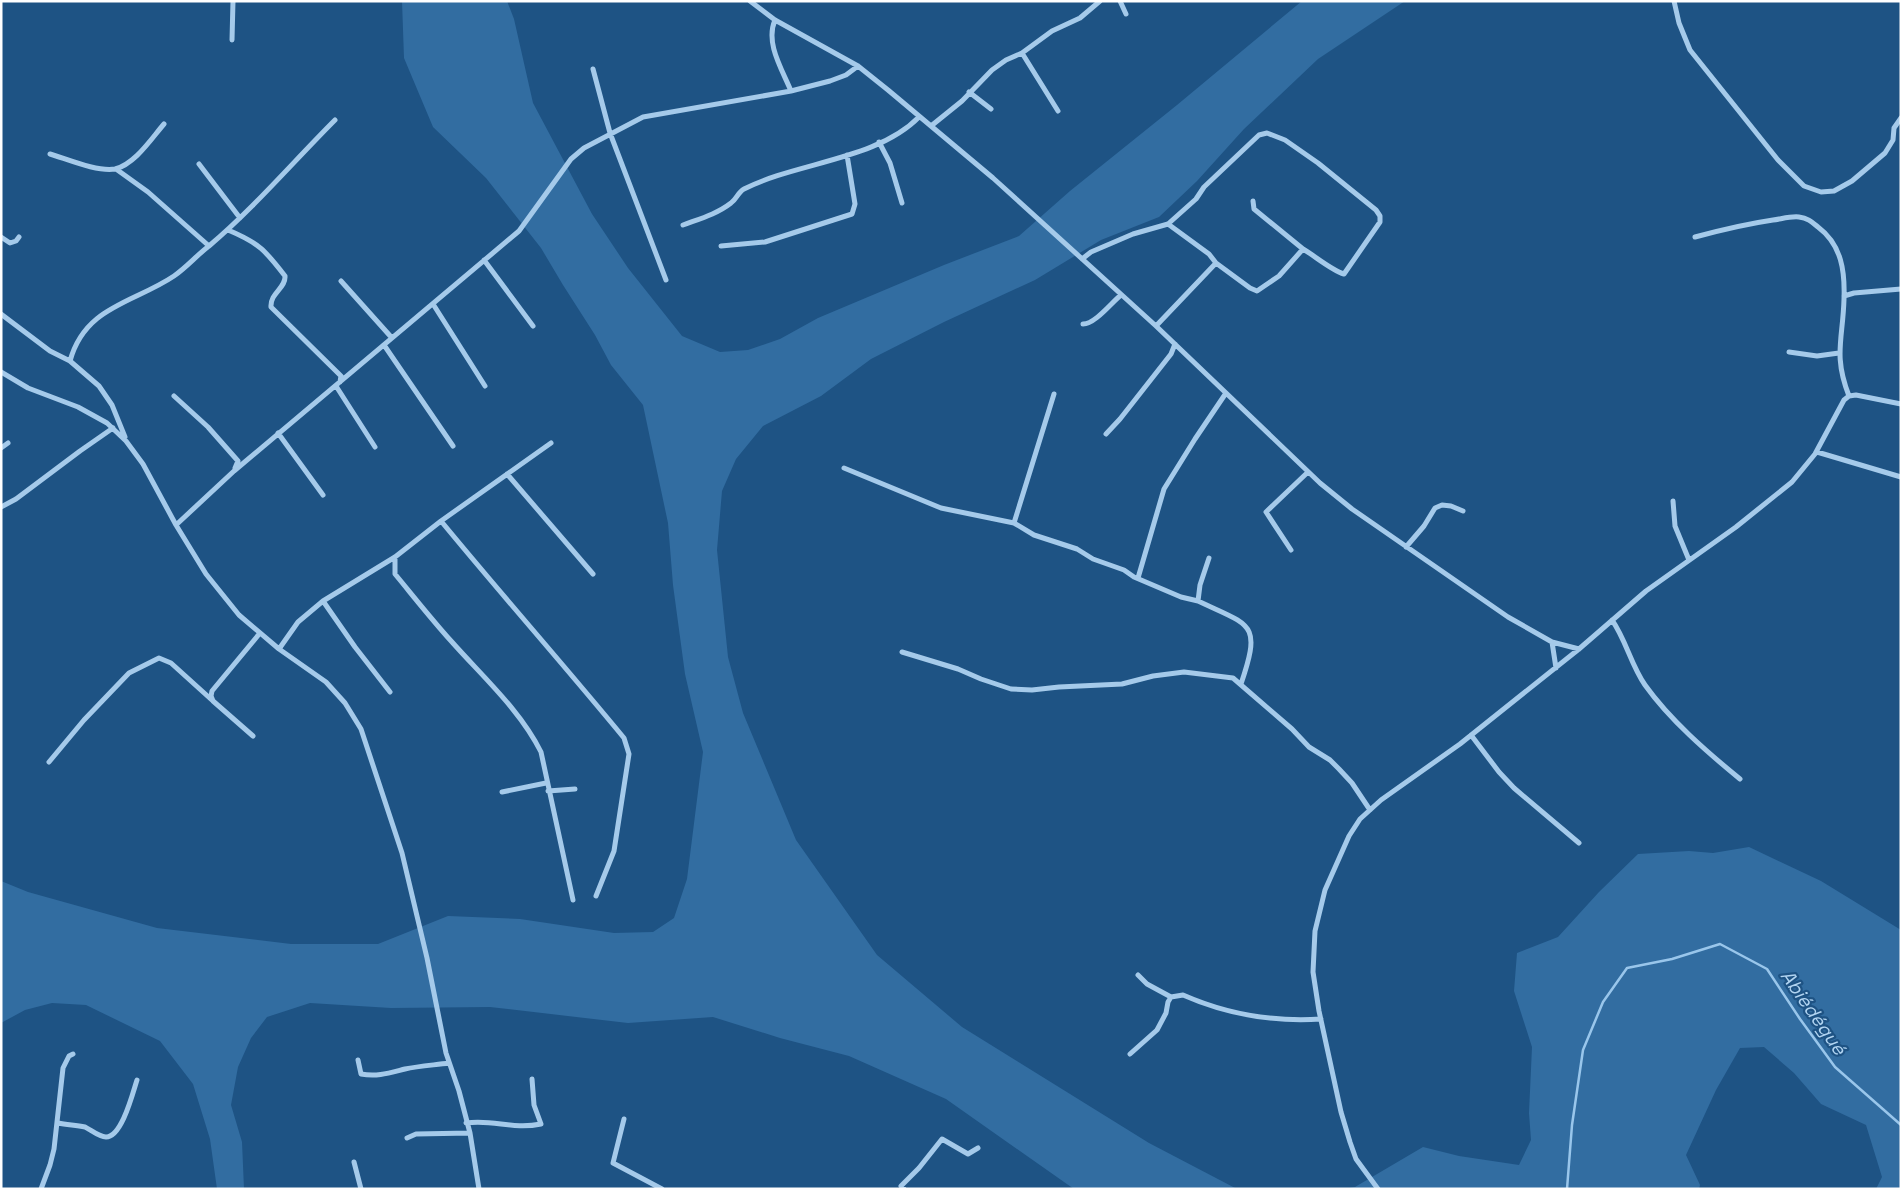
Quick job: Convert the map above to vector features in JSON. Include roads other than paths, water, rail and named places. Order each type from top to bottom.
[{"type":"street","points":[[232,40],[233,1]]},
{"type":"street","points":[[750,1],[775,20],[818,42],[858,66],[993,178],[1156,326],[1308,472],[1352,509],[1508,617],[1552,642],[1579,649]]},
{"type":"street","points":[[931,126],[992,70],[1006,60],[1022,53],[1052,31],[1080,18],[1100,1]]},
{"type":"street","points":[[1120,1],[1126,14]]},
{"type":"street","points":[[1674,1],[1679,23],[1690,50],[1778,160],[1804,186],[1821,192],[1834,191],[1852,181],[1885,153],[1893,140],[1894,128],[1901,118]]},
{"type":"street","points":[[775,20],[771,29],[772,44],[791,91]]},
{"type":"street","points":[[1022,53],[1058,111]]},
{"type":"street","points":[[176,525],[234,471],[519,231],[571,158],[584,148],[643,117],[791,91],[830,81],[846,75],[858,66]]},
{"type":"street","points":[[593,70],[610,133],[666,280]]},
{"type":"street","points":[[969,92],[991,109]]},
{"type":"street","points":[[683,225],[717,212],[733,202],[742,190],[771,178],[848,156],[909,128],[919,117]]},
{"type":"street","points":[[70,361],[74,346],[94,321],[112,306],[145,292],[175,275],[228,230],[335,120]]},
{"type":"street","points":[[50,154],[98,168],[116,168],[126,164],[139,153],[164,124]]},
{"type":"street","points":[[1082,259],[1091,252],[1134,234],[1168,224],[1196,199],[1204,187],[1258,135],[1267,133],[1285,140],[1318,163],[1376,210],[1380,216],[1380,222],[1360,248],[1344,274],[1337,272],[1302,249],[1254,209],[1253,201]]},
{"type":"street","points":[[879,142],[890,163],[902,203]]},
{"type":"street","points":[[721,246],[765,242],[852,214],[855,204],[848,156]]},
{"type":"street","points":[[199,164],[240,218]]},
{"type":"street","points":[[116,168],[148,192],[208,246]]},
{"type":"street","points":[[1695,237],[1734,226],[1797,216],[1809,220],[1831,239],[1842,261],[1844,296],[1839,353],[1842,378],[1849,396]]},
{"type":"street","points":[[1168,224],[1209,254],[1216,263],[1257,291],[1279,276],[1302,249]]},
{"type":"street","points":[[228,230],[250,239],[266,251],[285,276],[285,280],[271,300],[271,307],[341,376],[338,384]]},
{"type":"street","points":[[1,237],[10,243],[19,238]]},
{"type":"street","points":[[484,260],[533,326]]},
{"type":"street","points":[[1156,326],[1216,263]]},
{"type":"street","points":[[341,281],[392,338]]},
{"type":"street","points":[[1844,296],[1854,293],[1901,289]]},
{"type":"street","points":[[1083,324],[1088,324],[1094,320],[1110,303],[1122,295]]},
{"type":"street","points":[[433,304],[485,386]]},
{"type":"street","points":[[1,314],[50,351],[70,361],[99,386],[112,405],[126,441]]},
{"type":"street","points":[[1106,434],[1170,354],[1175,344]]},
{"type":"street","points":[[384,345],[453,446]]},
{"type":"street","points":[[1789,352],[1817,356],[1839,353]]},
{"type":"street","points":[[1,372],[28,388],[78,407],[112,428],[126,441],[143,464],[176,525],[206,574],[239,615],[279,649],[326,682],[345,703],[361,729],[402,853],[427,958],[446,1054],[459,1091],[470,1133],[479,1189]]},
{"type":"street","points":[[338,384],[375,447]]},
{"type":"street","points":[[1138,578],[1164,489],[1226,393]]},
{"type":"street","points":[[1014,523],[1054,394]]},
{"type":"street","points":[[1378,1189],[1356,1159],[1350,1142],[1321,1019],[1313,972],[1315,931],[1325,890],[1349,836],[1360,819],[1381,800],[1471,735],[1556,668],[1646,591],[1761,508],[1792,482],[1817,452],[1844,400],[1849,396],[1856,395],[1901,404]]},
{"type":"street","points":[[174,396],[208,427],[238,462],[234,471]]},
{"type":"street","points":[[1,507],[16,499],[112,428]]},
{"type":"street","points":[[278,434],[323,495]]},
{"type":"street","points":[[1,448],[8,443]]},
{"type":"street","points":[[279,649],[298,622],[323,601],[395,557],[441,521],[550,443]]},
{"type":"street","points":[[1817,452],[1901,477]]},
{"type":"street","points":[[844,468],[941,508],[1014,523],[1034,535],[1077,549],[1093,559],[1124,570],[1181,597],[1198,600],[1232,615],[1248,629],[1252,637],[1250,656],[1240,684]]},
{"type":"street","points":[[1291,550],[1266,512],[1308,472]]},
{"type":"street","points":[[507,474],[593,574]]},
{"type":"street","points":[[1673,501],[1675,526],[1688,560]]},
{"type":"street","points":[[1406,547],[1424,526],[1435,508],[1442,505],[1451,506],[1463,511]]},
{"type":"street","points":[[441,521],[595,703],[624,738],[628,746],[630,754],[614,851],[596,896]]},
{"type":"street","points":[[395,557],[395,574],[451,641],[502,696],[535,742],[540,752],[573,900]]},
{"type":"street","points":[[1198,600],[1200,585],[1209,558]]},
{"type":"street","points":[[323,601],[390,692]]},
{"type":"street","points":[[1612,620],[1620,631],[1628,652],[1644,683],[1655,699],[1695,741],[1740,779]]},
{"type":"street","points":[[213,701],[212,691],[260,633]]},
{"type":"street","points":[[1552,642],[1556,668]]},
{"type":"street","points":[[902,652],[958,669],[1011,689],[1032,690],[1122,684],[1153,676],[1184,672],[1233,678],[1292,729],[1309,747],[1330,760],[1352,784],[1370,810]]},
{"type":"street","points":[[49,762],[84,720],[129,673],[159,658],[171,663],[253,736]]},
{"type":"street","points":[[1471,735],[1499,772],[1514,788],[1579,843]]},
{"type":"street","points":[[502,792],[546,783]]},
{"type":"street","points":[[548,791],[575,789]]},
{"type":"street","points":[[1138,975],[1147,984],[1171,996],[1183,995],[1226,1011],[1285,1019],[1321,1019]]},
{"type":"street","points":[[1130,1054],[1157,1030],[1166,1013],[1171,996]]},
{"type":"street","points":[[41,1189],[50,1165],[58,1123],[63,1068],[69,1056],[73,1054]]},
{"type":"street","points":[[358,1060],[361,1074],[369,1076],[382,1076],[406,1069],[449,1063]]},
{"type":"street","points":[[466,1123],[487,1122],[510,1127],[527,1127],[541,1124],[534,1105],[532,1079]]},
{"type":"street","points":[[58,1123],[85,1128],[104,1137],[111,1136],[126,1114],[137,1080]]},
{"type":"street","points":[[624,1119],[613,1162],[662,1189]]},
{"type":"street","points":[[407,1138],[416,1134],[470,1133]]},
{"type":"street","points":[[900,1188],[942,1139],[968,1154],[978,1148]]},
{"type":"street","points":[[354,1162],[361,1189]]},
{"type":"waterway","name":"Abiédégué","points":[[1567,1189],[1572,1125],[1583,1050],[1603,1002],[1627,968],[1672,959],[1720,944],[1767,969],[1835,1067],[1901,1125]]}]
